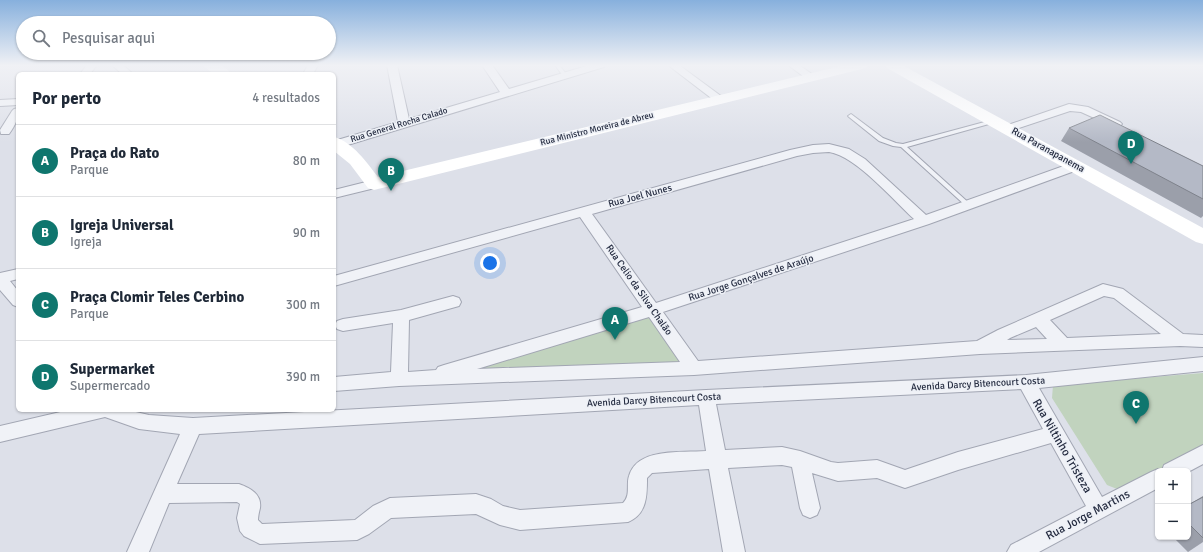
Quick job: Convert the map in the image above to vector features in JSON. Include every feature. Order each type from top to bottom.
[{"type":"street","points":[[397,91],[404,123]]},
{"type":"street","name":"Rua General Rocha Calado","points":[[336,143],[513,91]]},
{"type":"street","points":[[708,91],[719,99]]},
{"type":"street","name":"Rua Ministro Moreira de Abreu","points":[[336,194],[753,91]]},
{"type":"street","name":"Rua Paranapanema","points":[[939,91],[1203,237]]},
{"type":"street","points":[[0,103],[16,102]]},
{"type":"street","points":[[1002,125],[1069,107],[1084,109],[1128,130]]},
{"type":"street","points":[[5,131],[16,114]]},
{"type":"street","points":[[336,143],[356,160],[374,184]]},
{"type":"street","name":"Rua Joel Nunes","points":[[336,280],[794,153],[824,147],[836,149],[851,155],[861,162],[924,221]]},
{"type":"street","name":"Rua Jorge Gonçalves de Araújo","points":[[422,379],[652,310],[924,221],[1076,166]]},
{"type":"street","name":"Rua Celio da Silva Chalão","points":[[583,211],[694,368]]},
{"type":"street","points":[[16,275],[0,279],[16,299]]},
{"type":"street","points":[[980,347],[1004,334],[1103,290],[1118,293],[1180,340]]},
{"type":"street","points":[[342,325],[401,316],[453,302]]},
{"type":"street","points":[[399,379],[401,316]]},
{"type":"street","points":[[1040,319],[1063,345]]},
{"type":"street","points":[[336,384],[399,379],[694,368],[980,347],[1180,340],[1203,341]]},
{"type":"street","name":"Avenida Darcy Bitencourt Costa","points":[[112,412],[125,419],[153,425],[193,426],[706,397],[1026,382],[1203,364]]},
{"type":"street","name":"Rua Niltinho Tristeza","points":[[1026,382],[1099,510]]},
{"type":"street","points":[[706,397],[734,552]]},
{"type":"street","points":[[0,434],[94,412]]},
{"type":"street","points":[[138,552],[193,426]]},
{"type":"street","points":[[164,494],[239,493],[246,495],[250,500],[251,506],[247,520],[248,526],[260,534],[358,530],[366,526],[380,512],[390,508],[476,504],[484,506],[500,515],[520,520],[628,512],[633,508],[637,501],[637,475],[640,470],[646,466],[655,463],[782,456],[800,460],[831,471],[838,472],[877,469],[906,479],[973,457],[1055,434]]},
{"type":"street","points":[[1177,468],[1203,454]]},
{"type":"street","points":[[800,460],[810,508]]},
{"type":"street","name":"Rua Jorge Martins","points":[[1018,552],[1155,480]]},
{"type":"lane","points":[[852,116],[881,140],[893,146],[903,146],[1002,125]]},
{"type":"lane","points":[[903,146],[968,205]]},
{"type":"green space","points":[[649,314],[690,365],[438,376]]},
{"type":"green space","points":[[1203,373],[1203,449],[1170,468],[1155,468],[1155,473],[1127,493],[1107,485],[1052,398],[1053,385]]},
{"type":"building","points":[[1100,115],[1203,166],[1203,199],[1069,128]]},
{"type":"building","points":[[1203,497],[1203,538],[1191,526],[1191,503]]},
{"type":"place","name":"Supermarket","points":[[1131,164]]},
{"type":"place","name":"Igreja Universal","points":[[391,191]]},
{"type":"place","name":"Praça do Rato","points":[[615,340]]},
{"type":"place","name":"Praça Clomir Teles Cerbino","points":[[1136,424]]}]
